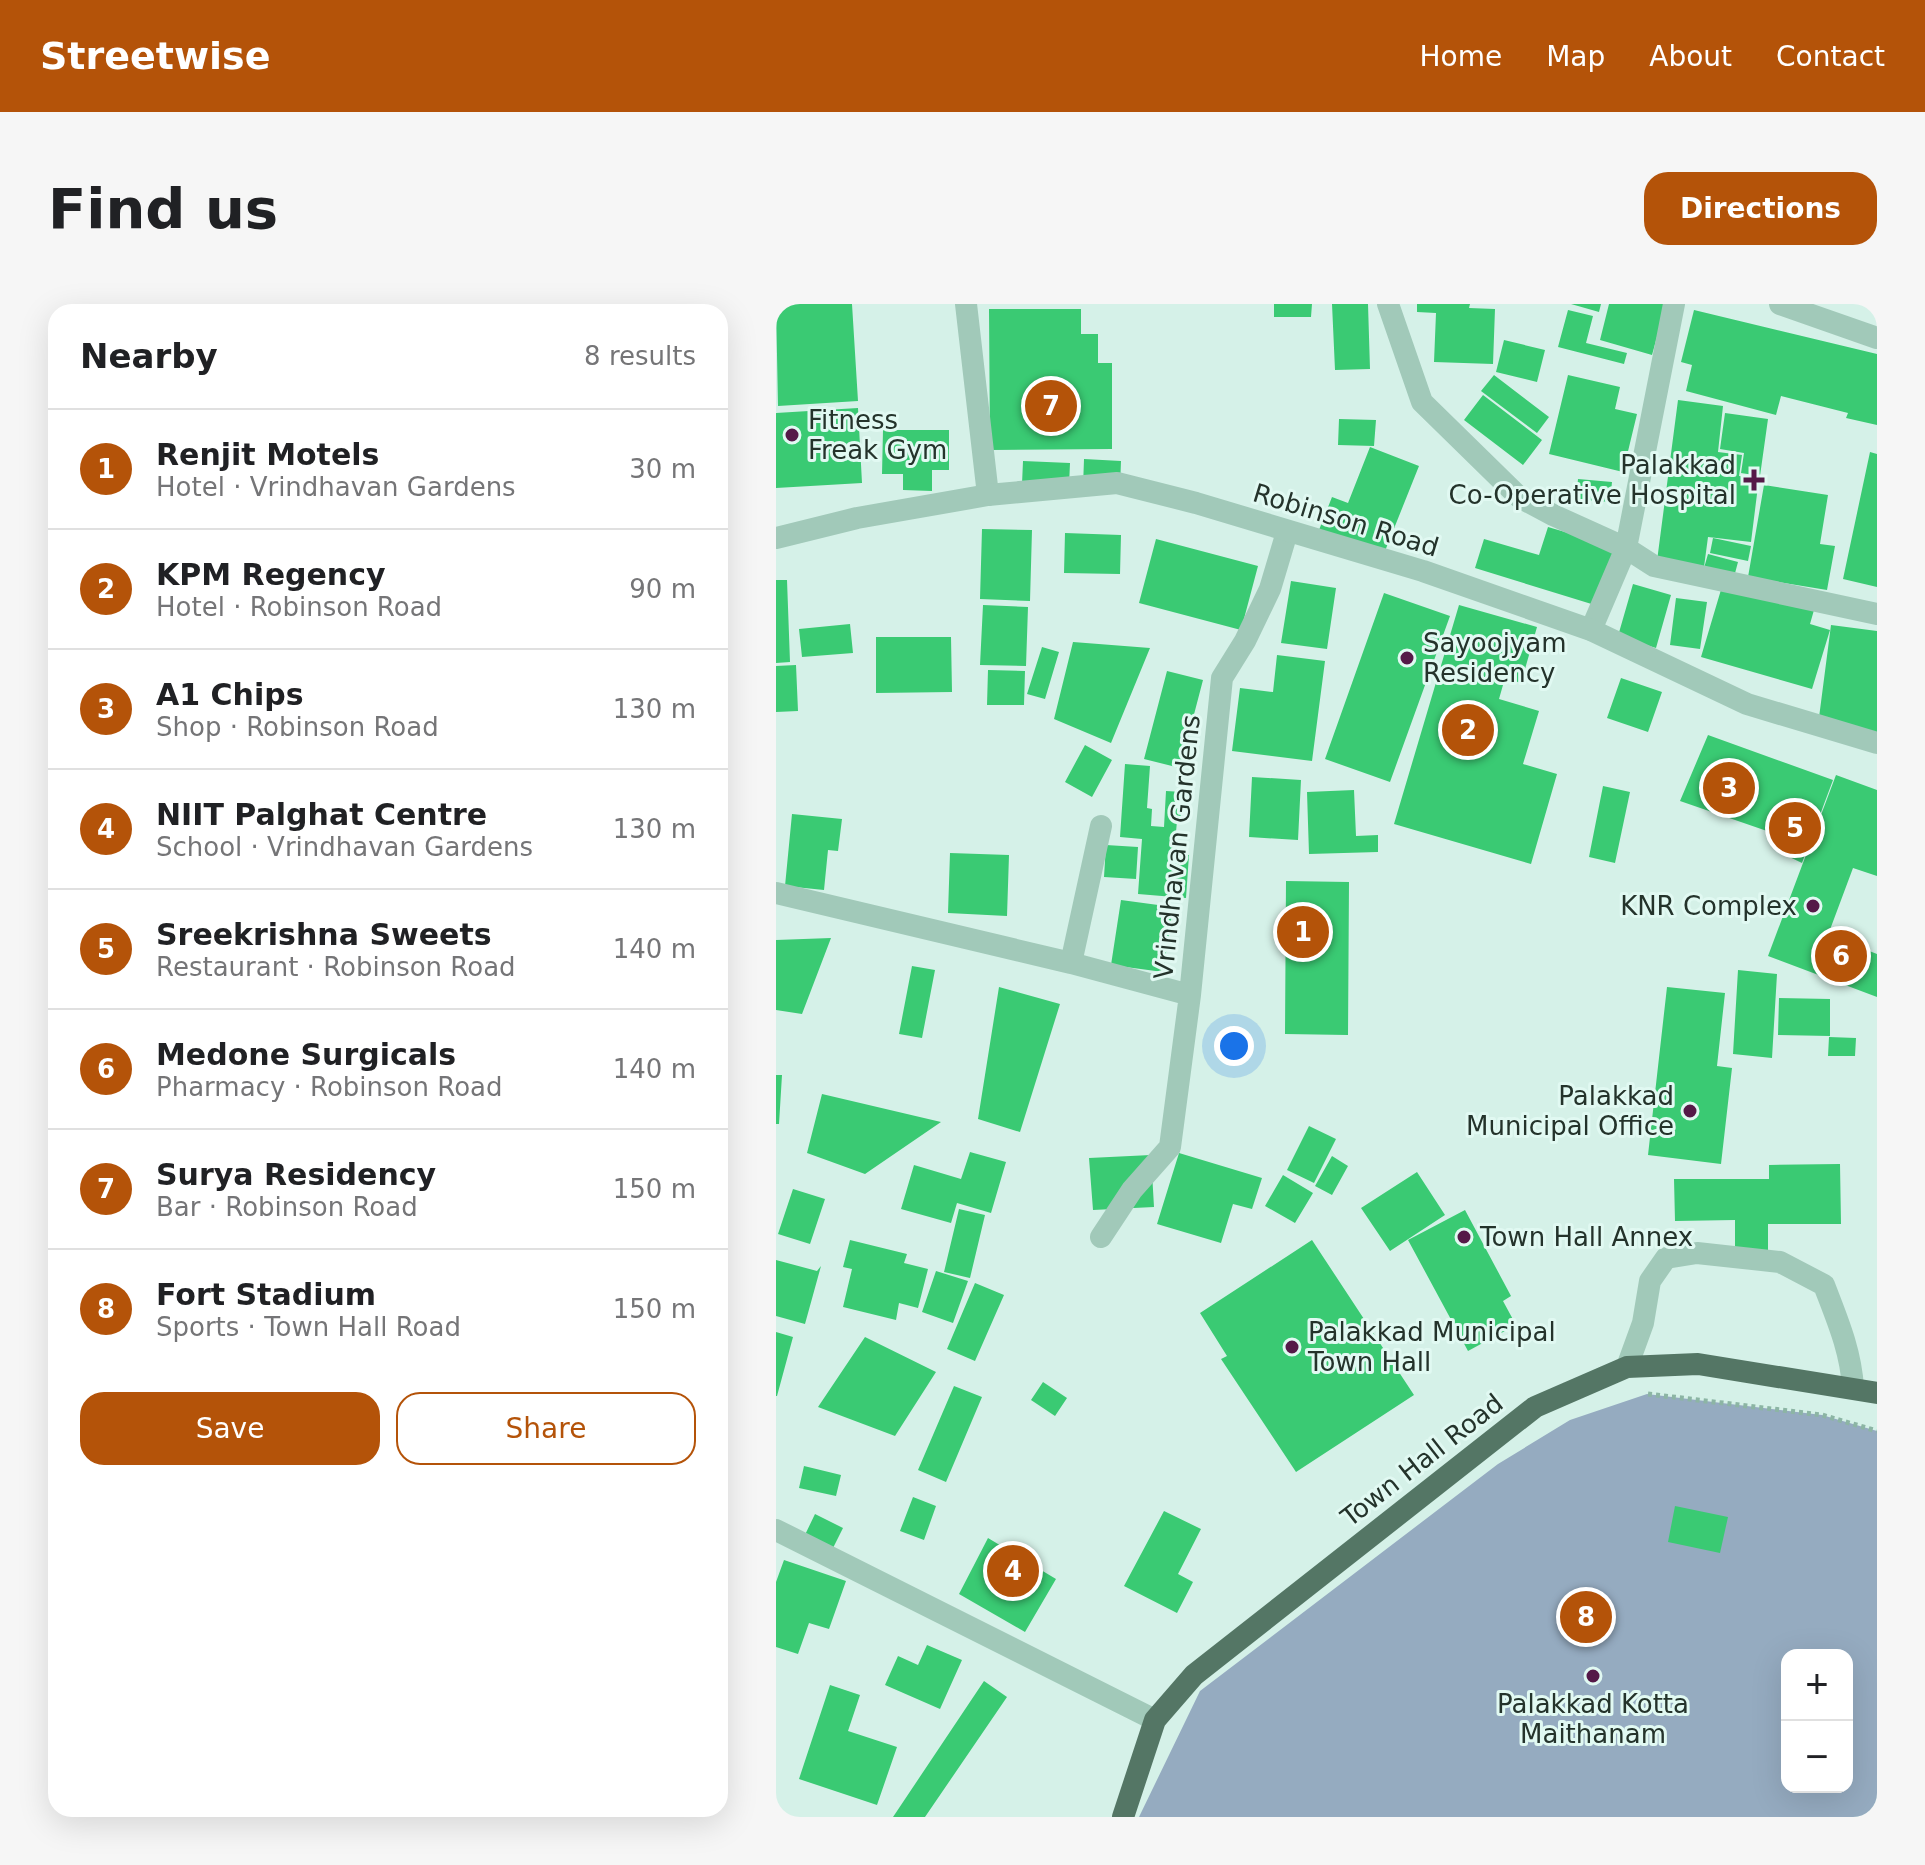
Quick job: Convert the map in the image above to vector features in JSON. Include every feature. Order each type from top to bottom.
[{"type":"main road","name":"Town Hall Road","points":[[1123,1817],[1155,1720],[1194,1675],[1535,1407],[1627,1367],[1698,1364],[1877,1393]]},
{"type":"street","points":[[966,304],[988,495]]},
{"type":"street","points":[[1388,304],[1422,402],[1519,497],[1626,548],[1654,566],[1877,614]]},
{"type":"street","points":[[1591,630],[1626,548],[1674,304]]},
{"type":"street","points":[[1780,304],[1877,338]]},
{"type":"street","name":"Robinson Road","points":[[776,538],[857,518],[988,495],[1117,483],[1196,503],[1423,571],[1591,630],[1747,704],[1877,743]]},
{"type":"street","name":"Vrindhavan Gardens","points":[[776,893],[1071,963],[1190,995],[1222,678],[1245,641],[1270,589],[1287,532]]},
{"type":"street","points":[[1071,963],[1101,826]]},
{"type":"street","points":[[1101,1237],[1132,1190],[1170,1147],[1190,995]]},
{"type":"street","points":[[1627,1367],[1643,1323],[1650,1281],[1666,1258],[1697,1253],[1780,1262],[1824,1285],[1844,1335],[1853,1388]]},
{"type":"street","points":[[776,1530],[1155,1720]]},
{"type":"path","points":[[1647,1394],[1822,1415],[1877,1431]]},
{"type":"shaded area","points":[[1647,1394],[1822,1415],[1877,1431],[1877,1817],[1139,1817],[1200,1691],[1498,1464],[1570,1420]]},
{"type":"building","points":[[776,304],[852,304],[858,401],[778,406]]},
{"type":"building","points":[[1274,304],[1312,304],[1311,317],[1274,317]]},
{"type":"building","points":[[1332,304],[1368,304],[1370,369],[1335,370]]},
{"type":"building","points":[[1417,304],[1470,304],[1469,308],[1495,309],[1493,364],[1434,362],[1436,313],[1417,312]]},
{"type":"building","points":[[1571,304],[1601,304],[1599,312]]},
{"type":"building","points":[[1609,304],[1666,304],[1652,355],[1600,340]]},
{"type":"building","points":[[989,309],[1081,309],[1081,334],[1098,334],[1098,363],[1112,363],[1112,449],[990,450]]},
{"type":"building","points":[[1568,310],[1593,316],[1586,343],[1627,353],[1624,364],[1558,347]]},
{"type":"building","points":[[1694,310],[1877,354],[1877,425],[1846,418],[1848,413],[1781,396],[1776,415],[1686,391],[1692,365],[1681,362]]},
{"type":"building","points":[[1504,340],[1545,350],[1537,382],[1496,372]]},
{"type":"building","points":[[1494,375],[1549,417],[1537,433],[1481,391]]},
{"type":"building","points":[[1568,375],[1620,387],[1615,409],[1637,414],[1623,472],[1549,454]]},
{"type":"building","points":[[1483,395],[1542,440],[1523,465],[1464,420]]},
{"type":"building","points":[[1678,400],[1723,406],[1718,452],[1742,455],[1739,476],[1759,478],[1751,542],[1708,537],[1704,567],[1657,561]]},
{"type":"building","points":[[858,408],[862,483],[776,488],[776,413]]},
{"type":"building","points":[[1725,413],[1768,419],[1760,476],[1741,473],[1744,453],[1720,449]]},
{"type":"building","points":[[1339,419],[1376,420],[1374,446],[1338,445]]},
{"type":"building","points":[[883,430],[949,430],[949,470],[932,470],[932,491],[903,490],[903,474],[882,474]]},
{"type":"building","points":[[1370,447],[1419,466],[1383,556],[1319,530],[1332,497],[1348,503]]},
{"type":"building","points":[[1870,452],[1877,454],[1877,587],[1843,579]]},
{"type":"building","points":[[1084,459],[1121,461],[1120,488],[1083,487]]},
{"type":"building","points":[[1023,461],[1070,463],[1069,486],[1022,484]]},
{"type":"building","points":[[1578,479],[1612,482],[1610,502],[1576,499]]},
{"type":"building","points":[[1764,485],[1828,495],[1820,544],[1835,546],[1827,590],[1748,577]]},
{"type":"building","points":[[1548,527],[1616,547],[1598,606],[1475,568],[1484,539],[1539,555]]},
{"type":"building","points":[[982,529],[1032,530],[1030,601],[980,599]]},
{"type":"building","points":[[1065,533],[1121,535],[1120,574],[1064,573]]},
{"type":"building","points":[[1713,538],[1751,546],[1748,561],[1710,553]]},
{"type":"building","points":[[1156,539],[1258,566],[1241,630],[1139,603]]},
{"type":"building","points":[[1708,554],[1738,562],[1734,577],[1704,568]]},
{"type":"building","points":[[776,580],[787,580],[790,662],[776,663]]},
{"type":"building","points":[[1291,581],[1336,588],[1327,649],[1281,643]]},
{"type":"building","points":[[1723,583],[1814,610],[1810,624],[1830,630],[1812,689],[1701,657]]},
{"type":"building","points":[[1633,584],[1671,595],[1656,648],[1618,636]]},
{"type":"building","points":[[1384,593],[1450,616],[1390,782],[1325,759]]},
{"type":"building","points":[[1676,598],[1707,602],[1700,649],[1670,645]]},
{"type":"building","points":[[983,605],[1028,607],[1026,666],[980,665]]},
{"type":"building","points":[[1459,605],[1537,627],[1521,683],[1505,678],[1499,699],[1539,711],[1523,764],[1557,774],[1531,864],[1394,824]]},
{"type":"building","points":[[850,624],[853,653],[802,657],[799,629]]},
{"type":"building","points":[[1831,625],[1877,631],[1877,740],[1817,733]]},
{"type":"building","points":[[876,637],[951,637],[952,692],[876,693]]},
{"type":"building","points":[[1073,642],[1150,648],[1111,743],[1054,719]]},
{"type":"building","points":[[1042,647],[1059,652],[1045,699],[1027,694]]},
{"type":"building","points":[[1277,655],[1325,661],[1312,761],[1232,751],[1240,688],[1273,692]]},
{"type":"building","points":[[796,665],[798,711],[776,712],[776,666]]},
{"type":"building","points":[[988,670],[1025,671],[1024,705],[987,705]]},
{"type":"building","points":[[1167,671],[1203,680],[1180,768],[1144,759]]},
{"type":"building","points":[[1621,678],[1662,692],[1648,732],[1607,718]]},
{"type":"building","points":[[1708,735],[1833,780],[1802,863],[1779,852],[1784,837],[1680,801]]},
{"type":"building","points":[[1085,745],[1112,760],[1092,797],[1065,782]]},
{"type":"building","points":[[1125,764],[1150,766],[1147,808],[1152,809],[1151,826],[1164,827],[1166,791],[1183,792],[1174,854],[1189,855],[1186,898],[1138,894],[1142,839],[1120,837]]},
{"type":"building","name":"KNR Complex","points":[[1836,775],[1877,790],[1877,876],[1853,868],[1828,935],[1877,954],[1877,997],[1768,956]]},
{"type":"building","points":[[1252,777],[1301,780],[1298,840],[1249,837]]},
{"type":"building","points":[[1603,786],[1630,792],[1615,863],[1589,857]]},
{"type":"building","points":[[1354,790],[1356,836],[1378,835],[1378,852],[1309,854],[1307,792]]},
{"type":"building","points":[[792,814],[842,819],[838,851],[828,850],[824,890],[785,886]]},
{"type":"building","points":[[1106,845],[1138,847],[1136,879],[1104,877]]},
{"type":"building","points":[[950,853],[1009,855],[1007,916],[948,913]]},
{"type":"building","points":[[1286,881],[1349,882],[1348,1035],[1285,1034]]},
{"type":"building","points":[[1121,900],[1173,907],[1163,972],[1111,965]]},
{"type":"building","points":[[831,938],[802,1014],[776,1010],[776,940]]},
{"type":"building","points":[[912,966],[935,970],[922,1038],[899,1034]]},
{"type":"building","points":[[1738,970],[1777,974],[1772,1058],[1733,1054]]},
{"type":"building","points":[[999,987],[1060,1004],[1020,1132],[978,1119]]},
{"type":"building","name":"Palakkad Municipal Office","points":[[1667,987],[1725,993],[1717,1066],[1732,1068],[1721,1164],[1648,1155]]},
{"type":"building","points":[[1779,998],[1830,999],[1830,1036],[1778,1035]]},
{"type":"building","points":[[1829,1037],[1856,1038],[1855,1056],[1828,1056]]},
{"type":"building","points":[[776,1075],[782,1075],[779,1124],[776,1124]]},
{"type":"building","points":[[822,1094],[941,1122],[865,1174],[807,1153]]},
{"type":"building","points":[[1309,1126],[1336,1139],[1314,1183],[1287,1170]]},
{"type":"building","points":[[970,1152],[1006,1162],[991,1213],[957,1203],[951,1223],[901,1209],[914,1165],[961,1179]]},
{"type":"building","points":[[1179,1153],[1262,1178],[1252,1209],[1233,1204],[1221,1243],[1157,1224]]},
{"type":"building","points":[[1151,1155],[1154,1207],[1093,1210],[1089,1158]]},
{"type":"building","points":[[1332,1156],[1348,1166],[1332,1195],[1315,1186]]},
{"type":"building","name":"Palakkad Municipal Office","points":[[1840,1164],[1841,1224],[1768,1224],[1768,1250],[1735,1250],[1735,1220],[1675,1221],[1674,1179],[1769,1179],[1769,1165]]},
{"type":"building","points":[[1417,1172],[1445,1215],[1390,1251],[1361,1208]]},
{"type":"building","points":[[1283,1175],[1313,1193],[1295,1223],[1265,1206]]},
{"type":"building","points":[[793,1189],[825,1199],[810,1244],[778,1234]]},
{"type":"building","points":[[959,1209],[985,1215],[970,1278],[944,1272]]},
{"type":"building","points":[[1465,1210],[1511,1296],[1503,1301],[1516,1325],[1468,1351],[1408,1240]]},
{"type":"building","points":[[850,1240],[907,1254],[904,1263],[928,1269],[918,1308],[899,1303],[896,1320],[843,1307],[852,1269],[843,1267]]},
{"type":"building","points":[[1312,1240],[1414,1395],[1296,1472],[1221,1359],[1227,1356],[1200,1313]]},
{"type":"building","points":[[776,1260],[817,1271],[821,1266],[805,1324],[776,1316]]},
{"type":"building","points":[[936,1271],[968,1281],[953,1323],[922,1312]]},
{"type":"building","points":[[975,1283],[1004,1295],[975,1361],[947,1349]]},
{"type":"building","points":[[776,1332],[793,1337],[777,1396],[776,1396]]},
{"type":"building","points":[[865,1337],[936,1372],[895,1436],[818,1407]]},
{"type":"building","points":[[1043,1382],[1067,1398],[1055,1416],[1031,1400]]},
{"type":"building","points":[[954,1386],[982,1397],[946,1482],[918,1470]]},
{"type":"building","points":[[804,1466],[841,1475],[836,1496],[799,1488]]},
{"type":"building","points":[[913,1497],[936,1506],[924,1540],[900,1531]]},
{"type":"building","points":[[1675,1506],[1728,1517],[1720,1553],[1668,1542]]},
{"type":"building","points":[[1164,1511],[1201,1529],[1178,1574],[1193,1582],[1177,1613],[1124,1586]]},
{"type":"building","points":[[815,1514],[843,1528],[831,1552],[803,1539]]},
{"type":"building","points":[[988,1538],[1056,1579],[1025,1632],[959,1594]]},
{"type":"building","points":[[784,1560],[846,1581],[829,1629],[809,1623],[798,1654],[776,1647],[776,1582]]},
{"type":"building","points":[[927,1645],[962,1660],[940,1709],[885,1685],[898,1656],[918,1665]]},
{"type":"building","points":[[984,1681],[1007,1697],[925,1817],[893,1817]]},
{"type":"building","points":[[830,1685],[860,1695],[848,1731],[897,1747],[877,1805],[799,1779]]},
{"type":"place","name":"Surya Residency","points":[[1051,406]]},
{"type":"place","name":"Fitness Freak Gym","points":[[792,435]]},
{"type":"place","name":"Palakkad Co-Operative Hospital","points":[[1754,480]]},
{"type":"place","name":"Sayoojyam Residency","points":[[1407,658]]},
{"type":"place","name":"KPM Regency","points":[[1468,730]]},
{"type":"place","name":"A1 Chips","points":[[1729,788]]},
{"type":"place","name":"Sreekrishna Sweets","points":[[1795,828]]},
{"type":"place","name":"KNR Complex","points":[[1813,906]]},
{"type":"place","name":"Renjit Motels","points":[[1303,932]]},
{"type":"place","name":"Medone Surgicals","points":[[1841,956]]},
{"type":"place","name":"Palakkad Municipal Office","points":[[1690,1111]]},
{"type":"place","name":"Town Hall Annex","points":[[1464,1237]]},
{"type":"place","name":"Palakkad Municipal Town Hall","points":[[1292,1347]]},
{"type":"place","name":"NIIT Palghat Centre","points":[[1013,1571]]},
{"type":"place","name":"Fort Stadium","points":[[1586,1617]]},
{"type":"place","name":"Palakkad Kotta Maithanam","points":[[1593,1676]]}]
